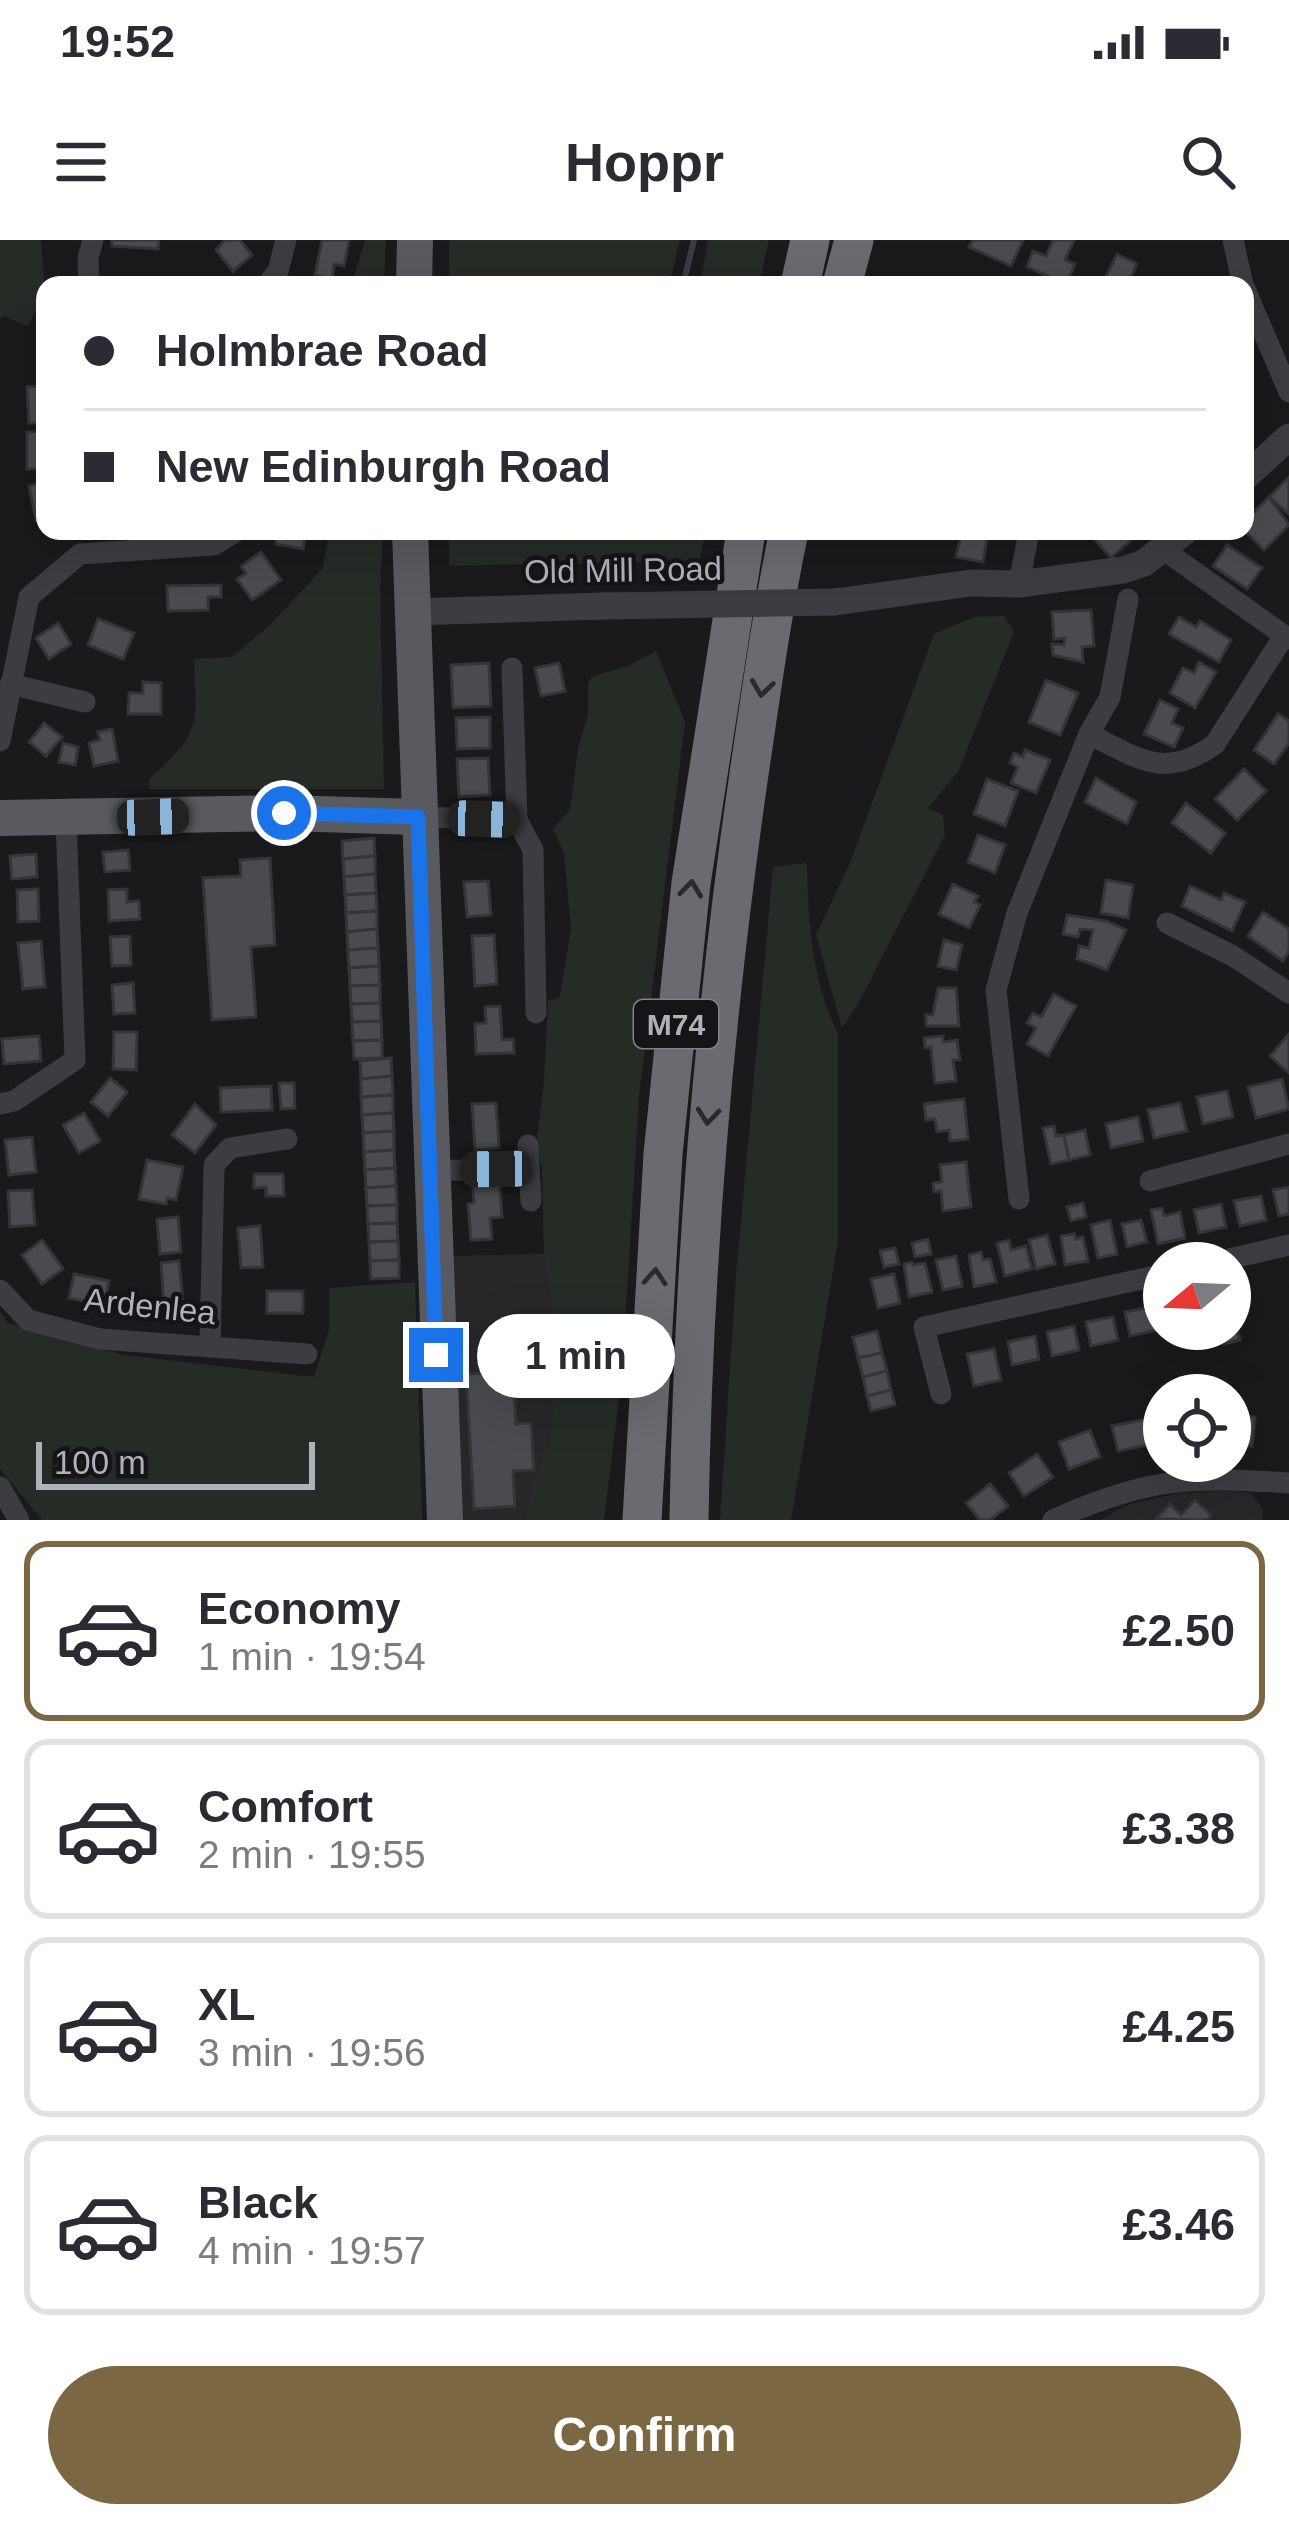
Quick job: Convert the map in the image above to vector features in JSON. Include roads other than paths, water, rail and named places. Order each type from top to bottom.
[{"type":"highway","points":[[802,276],[810,240]]},
{"type":"highway","points":[[844,276],[854,240]]},
{"type":"highway","name":"M74","points":[[642,1520],[663,1154],[698,838],[745,540]]},
{"type":"highway","name":"M74","points":[[689,1520],[703,1163],[734,878],[787,540]]},
{"type":"main road","points":[[414,276],[415,240]]},
{"type":"main road","points":[[410,540],[445,1520]]},
{"type":"main road","points":[[0,818],[284,813],[418,817]]},
{"type":"street","points":[[89,276],[93,240]]},
{"type":"street","points":[[274,276],[286,240]]},
{"type":"street","points":[[1232,240],[1241,276]]},
{"type":"street","points":[[1254,310],[1289,392]]},
{"type":"street","points":[[1254,469],[1289,437]]},
{"type":"street","points":[[80,554],[81,540]]},
{"type":"street","points":[[0,741],[10,684],[8,653],[29,597],[80,554],[214,545],[222,540]]},
{"type":"street","points":[[1019,584],[1027,540]]},
{"type":"street","points":[[1089,734],[1148,763],[1183,763],[1202,754],[1214,744],[1287,637],[1164,550],[1175,540]]},
{"type":"street","name":"Old Mill Road","points":[[412,612],[835,602],[1123,570],[1164,550]]},
{"type":"street","points":[[1019,1199],[996,990],[1017,913],[1089,734],[1110,697],[1129,599]]},
{"type":"street","points":[[512,668],[517,820],[532,850],[536,1013]]},
{"type":"street","points":[[10,684],[86,701]]},
{"type":"street","points":[[418,817],[517,820]]},
{"type":"street","points":[[0,1104],[14,1101],[75,1060],[66,820]]},
{"type":"street","points":[[1167,923],[1233,956],[1289,994]]},
{"type":"street","points":[[210,1346],[214,1165],[230,1148],[287,1139]]},
{"type":"street","points":[[1150,1181],[1289,1144]]},
{"type":"street","points":[[528,1145],[531,1201]]},
{"type":"street","points":[[430,1171],[529,1168]]},
{"type":"street","points":[[1251,1254],[1289,1245]]},
{"type":"street","points":[[941,1394],[923,1327],[1143,1279]]},
{"type":"street","name":"Ardenlea","points":[[0,1290],[28,1320],[100,1339],[307,1354]]},
{"type":"street","points":[[1053,1520],[1119,1492],[1159,1482],[1219,1478],[1289,1483]]},
{"type":"street","points":[[0,1487],[19,1520]]},
{"type":"waterway","points":[[685,276],[694,240]]}]
